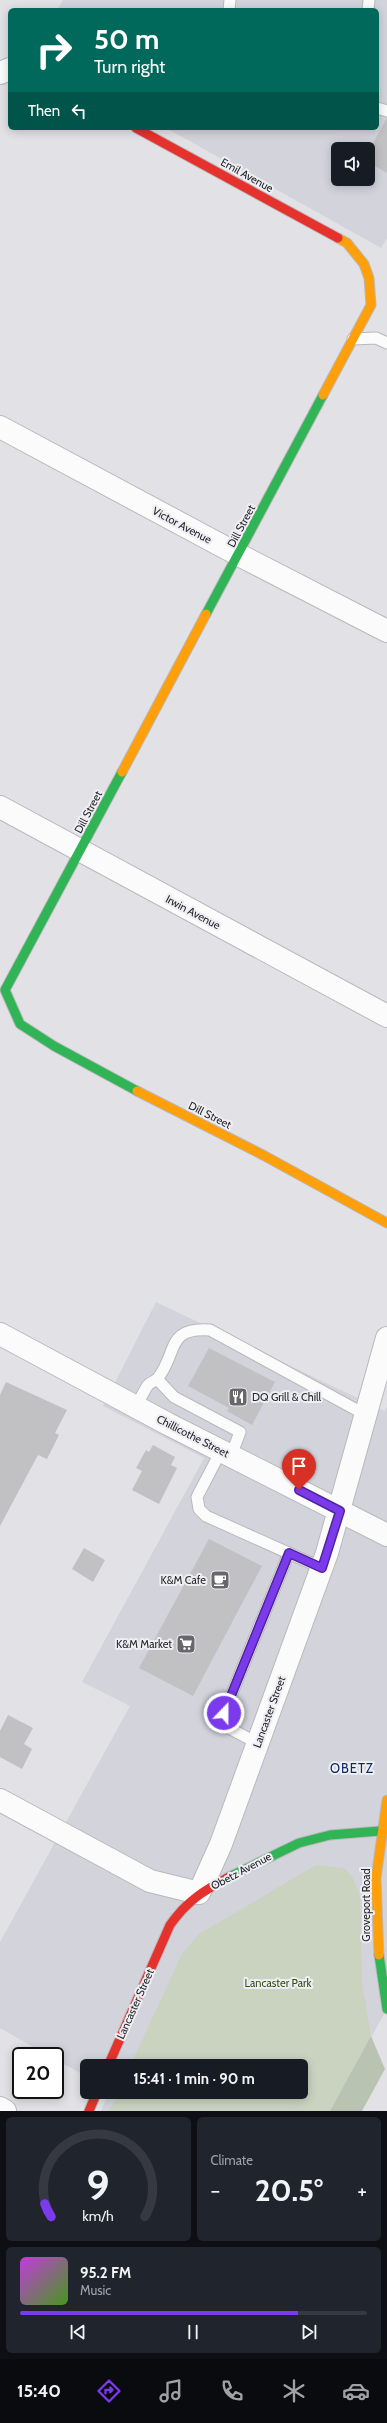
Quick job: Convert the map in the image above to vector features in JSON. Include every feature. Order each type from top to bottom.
[{"type":"street","name":"Emil Avenue","points":[[140,130],[347,243]]},
{"type":"street","name":"Dill Street","points":[[347,243],[363,260],[372,282],[371,305],[239,555],[5,990],[20,1024],[122,1084],[263,1155],[387,1224]]},
{"type":"street","name":"Victor Avenue","points":[[0,427],[239,555],[387,631]]},
{"type":"street","name":"Irwin Avenue","points":[[0,807],[387,1016]]},
{"type":"street","name":"Chillicothe Street","points":[[0,1334],[136,1407],[387,1535]]},
{"type":"street","name":"Lancaster Street","points":[[111,2059],[170,1925],[180,1911],[199,1893],[221,1844],[322,1568],[340,1511],[387,1338]]},
{"type":"street","name":"Obetz Avenue","points":[[0,1800],[150,1881],[199,1893],[271,1855],[299,1843],[330,1835],[380,1831]]},
{"type":"street","name":"Groveport Road","points":[[386,1805],[380,1831],[376,1893],[379,1963],[387,2009]]},
{"type":"street","points":[[88,2111],[94,2099]]},
{"type":"street","points":[[0,2108],[5,2111]]},
{"type":"lane","points":[[353,338],[376,338],[387,343]]},
{"type":"lane","points":[[136,1407],[149,1384],[157,1379],[176,1341],[184,1333],[194,1329],[210,1330],[366,1415]]},
{"type":"lane","points":[[157,1379],[174,1398],[240,1432],[197,1497],[199,1509],[206,1516],[322,1568]]},
{"type":"lane","points":[[257,1743],[227,1727],[224,1713],[289,1553]]},
{"type":"shaded area","points":[[63,0],[387,0],[387,238],[381,248],[170,130],[379,130],[379,8],[58,8]]},
{"type":"shaded area","points":[[156,1302],[385,1411],[387,1406],[387,2009],[330,2111],[101,2111],[106,2099],[308,2099],[308,2059],[80,2059],[80,2073],[64,2064],[64,2047],[33,2047],[0,2028],[0,1942],[130,1706],[82,1682],[204,1458],[103,1406]]},
{"type":"green space","name":"Lancaster Park","points":[[316,1865],[344,1868],[353,1878],[360,1896],[362,1982],[371,2036],[330,2111],[109,2111],[115,2099],[308,2099],[308,2059],[133,2059],[182,1954],[199,1934]]},
{"type":"green space","points":[[371,2036],[385,2069],[362,2111],[330,2111]]},
{"type":"building","points":[[387,118],[387,173],[375,166],[375,142],[374,142]]},
{"type":"building","name":"DQ Grill & Chill","points":[[209,1348],[275,1382],[252,1425],[227,1411],[229,1408],[188,1386]]},
{"type":"building","points":[[6,1382],[67,1410],[55,1433],[59,1435],[47,1459],[38,1455],[0,1526],[0,1395]]},
{"type":"building","points":[[153,1445],[175,1457],[171,1465],[177,1468],[159,1504],[132,1490],[142,1471],[136,1468],[146,1450],[149,1452]]},
{"type":"building","points":[[209,1539],[262,1566],[193,1696],[139,1668]]},
{"type":"building","points":[[84,1548],[105,1560],[93,1582],[72,1569]]},
{"type":"building","points":[[8,1715],[33,1728],[24,1744],[32,1749],[22,1769],[0,1757],[0,1731]]},
{"type":"traffic: fast","points":[[206,614],[323,395]]},
{"type":"traffic: fast","points":[[122,772],[5,990],[20,1024],[54,1046],[137,1091]]},
{"type":"traffic: fast","points":[[229,1877],[299,1843],[330,1835],[380,1831]]},
{"type":"traffic: fast","points":[[379,1955],[387,2009]]},
{"type":"traffic: slow","points":[[323,395],[371,305],[369,278],[364,264],[347,243],[338,238]]},
{"type":"traffic: slow","points":[[122,772],[206,614]]},
{"type":"traffic: slow","points":[[137,1091],[263,1155],[387,1223]]},
{"type":"traffic: slow","points":[[379,1955],[376,1878],[387,1800]]},
{"type":"traffic: jam","points":[[140,130],[338,238]]},
{"type":"traffic: jam","points":[[111,2059],[170,1925],[183,1909],[196,1897],[229,1877]]},
{"type":"traffic: jam","points":[[89,2111],[94,2099]]},
{"type":"place","name":"DQ Grill & Chill","points":[[238,1397]]},
{"type":"place","name":"K&M Cafe","points":[[220,1580]]},
{"type":"place","name":"K&M Market","points":[[186,1644]]},
{"type":"district","name":"OBETZ","points":[[352,1768]]},
{"type":"route","points":[[224,1713],[289,1553],[322,1568],[340,1511],[299,1490]]}]
